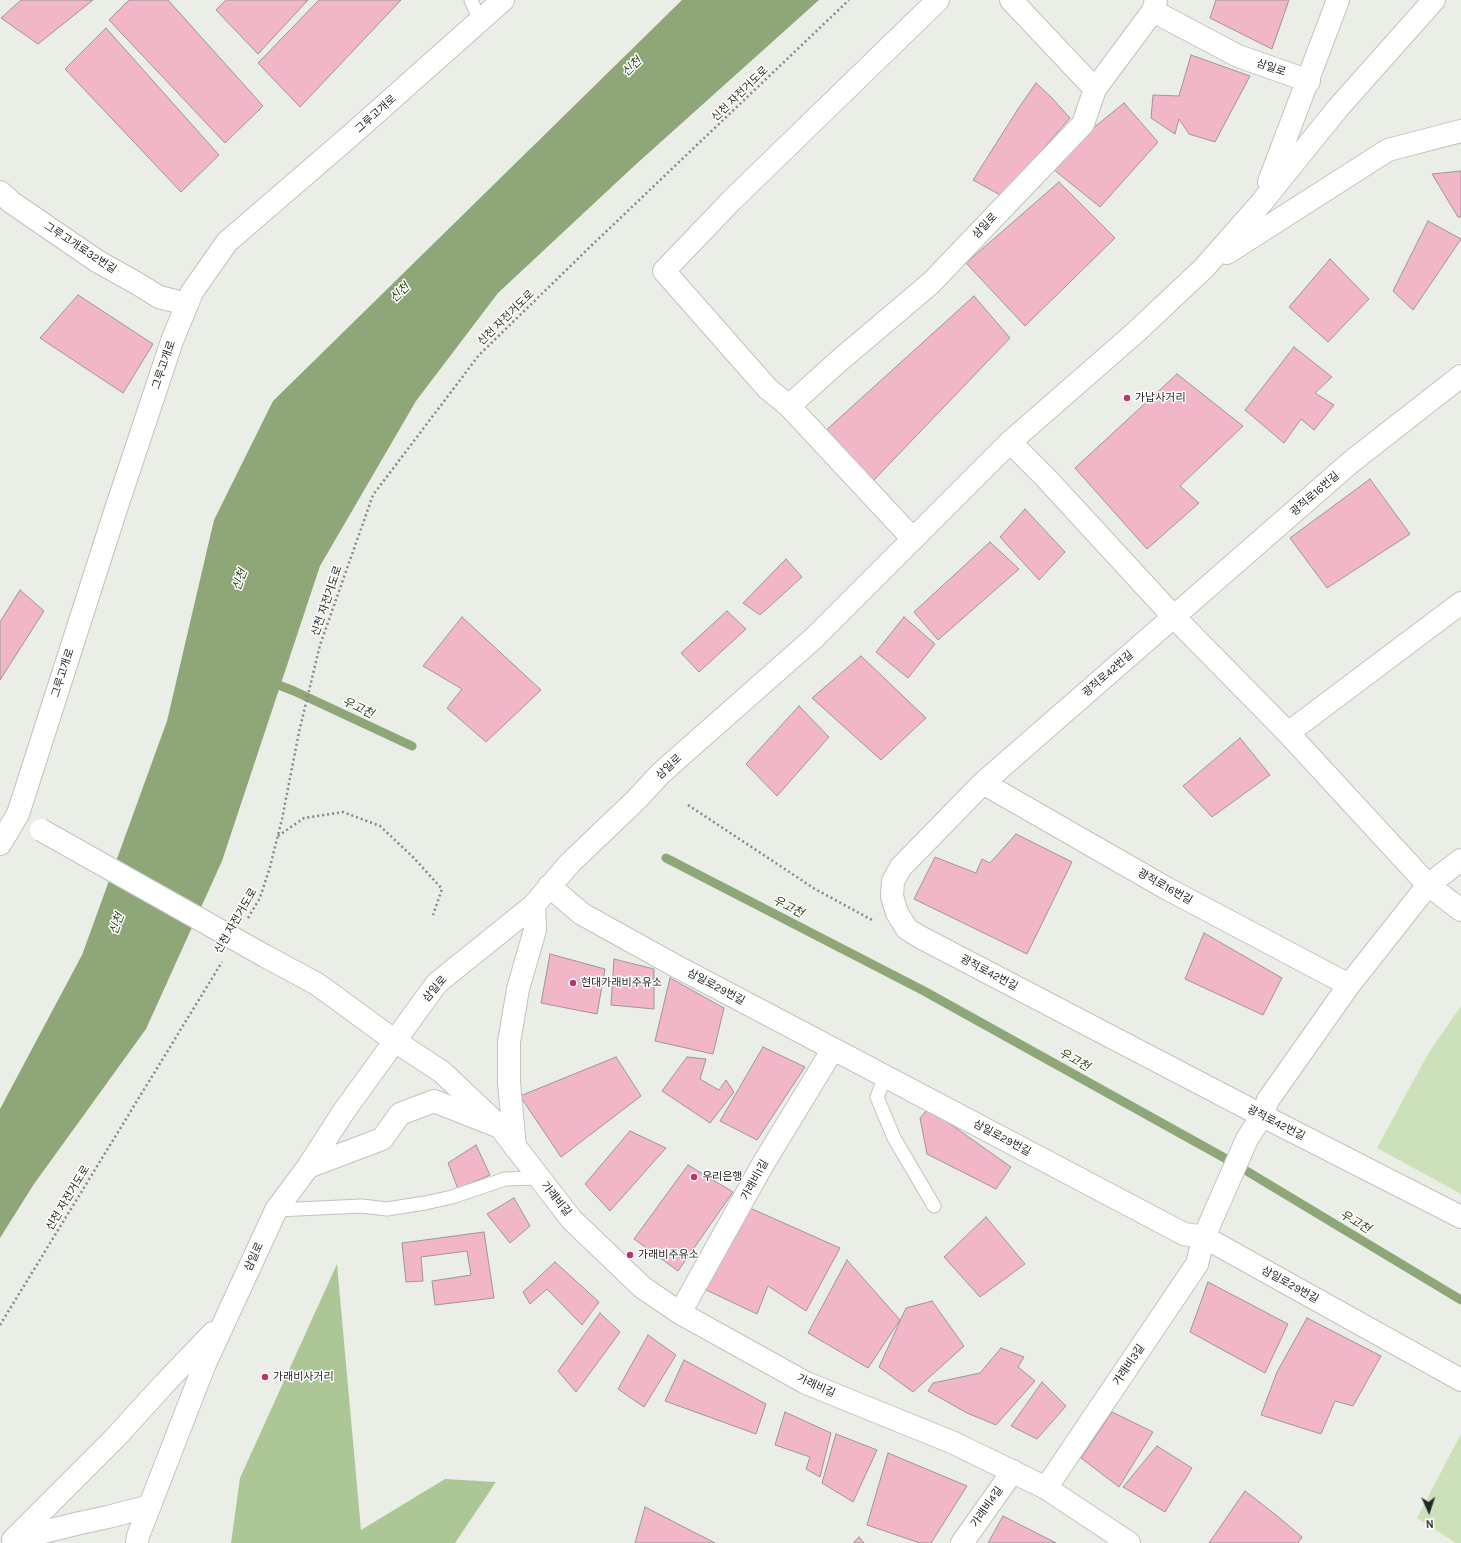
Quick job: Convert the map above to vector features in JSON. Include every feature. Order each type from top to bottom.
[{"type":"street","points":[[913,539],[789,406],[768,389],[664,272],[732,200],[938,0]]},
{"type":"street","points":[[1011,0],[1095,89]]},
{"type":"street","points":[[1262,202],[1338,0]]},
{"type":"street","name":"삼일로","points":[[137,1543],[138,1536],[204,1366],[276,1210],[308,1167],[344,1111],[437,983],[534,905],[570,863],[636,800],[661,773],[814,638],[1010,442],[1136,332],[1204,268],[1262,202],[1338,108],[1434,0]]},
{"type":"street","name":"그루고개로","points":[[0,844],[18,814],[115,512],[172,341],[192,292],[226,242],[350,136],[480,21],[499,2]]},
{"type":"street","name":"삼일로","points":[[789,406],[937,277],[1083,124],[1095,89],[1155,5],[1238,56],[1308,81]]},
{"type":"street","points":[[1204,268],[1388,150],[1461,131]]},
{"type":"street","name":"그루고개로32번길","points":[[0,192],[11,202],[97,261],[159,297],[187,304]]},
{"type":"street","name":"광적로16번길","points":[[1174,616],[1352,462],[1461,376]]},
{"type":"street","points":[[1010,442],[1045,477],[1174,616],[1288,734],[1428,885],[1461,910]]},
{"type":"street","points":[[1288,734],[1461,603]]},
{"type":"street","name":"광적로42번길","points":[[1174,616],[983,783],[901,867],[892,881],[892,896],[897,913],[907,929],[920,937],[1262,1116],[1461,1217]]},
{"type":"street","name":"광적로16번길","points":[[983,783],[1166,888],[1349,985]]},
{"type":"street","name":"가래비길","points":[[18,814],[41,830],[317,984],[395,1041],[442,1072],[500,1127],[572,1220],[642,1287],[680,1313],[806,1383],[954,1443],[1013,1471],[1046,1488],[1129,1543]]},
{"type":"street","points":[[1262,1116],[1268,1100],[1349,985],[1428,885],[1461,860]]},
{"type":"street","name":"삼일로29번길","points":[[549,886],[582,914],[674,965],[1184,1234],[1204,1238],[1461,1380]]},
{"type":"street","points":[[515,1147],[509,1083],[509,1042],[518,989],[535,930],[534,905]]},
{"type":"street","name":"가래비1길","points":[[680,1313],[763,1164],[833,1049]]},
{"type":"street","points":[[308,1167],[382,1139],[400,1114],[434,1101],[500,1127]]},
{"type":"street","name":"가래비3길","points":[[1046,1488],[1198,1264],[1204,1238],[1247,1139],[1262,1116]]},
{"type":"street","points":[[7,1540],[115,1438],[164,1383],[224,1323]]},
{"type":"street","name":"가래비4길","points":[[962,1543],[1013,1471]]},
{"type":"street","points":[[7,1540],[150,1506]]},
{"type":"lane","points":[[471,0],[480,21]]},
{"type":"lane","points":[[885,1076],[877,1097],[894,1138],[934,1206]]},
{"type":"lane","name":"가래비길","points":[[276,1210],[362,1206],[387,1209],[452,1197],[505,1180],[539,1178]]},
{"type":"path","name":"신천 자전거도로","points":[[248,918],[260,898],[278,836],[299,732],[320,645],[373,495],[479,355],[849,0]]},
{"type":"path","points":[[688,806],[815,889],[876,922]]},
{"type":"path","points":[[278,836],[304,818],[343,812],[380,826],[413,857],[442,889],[433,915]]},
{"type":"path","name":"신천 자전거도로","points":[[0,1325],[223,959]]},
{"type":"shaded area","points":[[1461,1006],[1461,1194],[1377,1148],[1428,1054]]},
{"type":"shaded area","points":[[337,1264],[361,1530],[445,1479],[496,1482],[455,1543],[231,1543],[240,1478]]},
{"type":"shaded area","points":[[1461,1434],[1461,1543],[1456,1543],[1417,1518]]},
{"type":"water","name":"신천","points":[[682,0],[819,0],[633,167],[498,293],[416,401],[320,566],[222,861],[146,1029],[34,1184],[0,1238],[0,1109],[82,955],[167,721],[214,520],[273,401]]},
{"type":"building","points":[[21,0],[93,0],[38,44],[1,18]]},
{"type":"building","points":[[129,0],[168,0],[263,106],[225,143],[109,20]]},
{"type":"building","points":[[226,0],[308,0],[258,54],[216,10]]},
{"type":"building","points":[[319,0],[401,0],[300,107],[258,63]]},
{"type":"building","points":[[1216,0],[1289,0],[1272,49],[1210,18]]},
{"type":"building","points":[[106,28],[219,155],[181,192],[65,69]]},
{"type":"building","points":[[1191,55],[1250,76],[1215,142],[1189,134],[1179,119],[1175,134],[1151,118],[1153,95],[1179,96]]},
{"type":"building","points":[[1036,83],[1070,118],[1002,196],[973,180]]},
{"type":"building","points":[[1124,103],[1158,142],[1100,207],[1048,165]]},
{"type":"building","points":[[1461,171],[1461,217],[1458,217],[1432,174]]},
{"type":"building","points":[[1059,182],[1115,238],[1025,326],[966,263]]},
{"type":"building","points":[[1428,221],[1461,239],[1413,310],[1393,291]]},
{"type":"building","points":[[1330,259],[1369,299],[1328,342],[1289,307]]},
{"type":"building","points":[[78,295],[153,344],[123,393],[40,338]]},
{"type":"building","points":[[974,296],[1010,338],[872,482],[823,433]]},
{"type":"building","points":[[1294,347],[1332,377],[1315,393],[1334,405],[1314,430],[1301,419],[1284,443],[1245,410]]},
{"type":"building","points":[[1177,374],[1243,426],[1180,486],[1199,503],[1147,549],[1075,468]]},
{"type":"building","points":[[1370,479],[1410,534],[1327,588],[1290,538]]},
{"type":"building","points":[[1025,509],[1065,552],[1039,580],[1000,537]]},
{"type":"building","points":[[990,542],[1019,569],[938,640],[914,612]]},
{"type":"building","points":[[786,559],[802,577],[760,615],[743,603]]},
{"type":"building","points":[[20,590],[44,611],[0,680],[0,622]]},
{"type":"building","points":[[727,611],[746,629],[699,672],[681,653]]},
{"type":"building","points":[[462,617],[541,690],[486,742],[447,708],[462,689],[423,666]]},
{"type":"building","points":[[904,617],[935,644],[908,678],[876,652]]},
{"type":"building","points":[[861,656],[926,718],[881,760],[812,698]]},
{"type":"building","points":[[799,706],[829,737],[777,796],[746,764]]},
{"type":"building","points":[[1240,738],[1270,775],[1212,817],[1183,786]]},
{"type":"building","points":[[1016,834],[1072,862],[1027,954],[914,899],[935,857],[976,873],[982,859],[990,863]]},
{"type":"building","points":[[1204,933],[1282,978],[1263,1015],[1185,979]]},
{"type":"building","points":[[550,954],[605,969],[597,1014],[541,1003]]},
{"type":"building","points":[[614,959],[654,969],[654,1009],[611,1005]]},
{"type":"building","points":[[670,978],[724,1008],[713,1054],[655,1041]]},
{"type":"building","points":[[763,1047],[805,1067],[757,1140],[720,1121]]},
{"type":"building","points":[[616,1057],[641,1096],[561,1157],[520,1096]]},
{"type":"building","points":[[687,1057],[706,1059],[700,1079],[719,1090],[726,1080],[734,1092],[710,1123],[662,1091]]},
{"type":"building","points":[[927,1110],[946,1121],[1011,1167],[996,1189],[927,1154],[920,1118]]},
{"type":"building","points":[[630,1131],[666,1148],[610,1211],[585,1184]]},
{"type":"building","points":[[476,1145],[490,1175],[458,1189],[448,1163]]},
{"type":"building","points":[[688,1165],[733,1192],[678,1271],[634,1239]]},
{"type":"building","points":[[514,1198],[530,1226],[510,1243],[487,1214]]},
{"type":"building","points":[[750,1208],[840,1248],[806,1311],[768,1286],[757,1314],[702,1288]]},
{"type":"building","points":[[986,1217],[1025,1264],[980,1297],[944,1257]]},
{"type":"building","points":[[484,1232],[494,1298],[435,1305],[432,1281],[471,1275],[467,1251],[421,1257],[423,1281],[406,1282],[402,1243]]},
{"type":"building","points":[[847,1260],[900,1320],[868,1368],[808,1333]]},
{"type":"building","points":[[555,1262],[599,1302],[582,1325],[547,1289],[530,1304],[523,1292]]},
{"type":"building","points":[[1208,1282],[1288,1324],[1265,1373],[1190,1332]]},
{"type":"building","points":[[932,1301],[964,1346],[913,1392],[879,1367],[906,1308]]},
{"type":"building","points":[[600,1313],[620,1332],[576,1392],[558,1371]]},
{"type":"building","points":[[1307,1318],[1381,1356],[1353,1406],[1335,1401],[1321,1434],[1261,1415],[1277,1372]]},
{"type":"building","points":[[648,1335],[676,1355],[644,1407],[618,1389]]},
{"type":"building","points":[[1001,1348],[1024,1357],[1018,1367],[1035,1381],[996,1425],[967,1413],[928,1391],[933,1383],[980,1373]]},
{"type":"building","points":[[684,1360],[766,1404],[756,1434],[665,1401]]},
{"type":"building","points":[[1042,1382],[1066,1406],[1037,1439],[1011,1426]]},
{"type":"building","points":[[785,1412],[831,1433],[820,1477],[806,1469],[810,1457],[775,1445]]},
{"type":"building","points":[[1112,1412],[1153,1432],[1119,1487],[1081,1458]]},
{"type":"building","points":[[836,1434],[877,1450],[853,1502],[822,1483]]},
{"type":"building","points":[[1157,1446],[1192,1468],[1165,1512],[1123,1487]]},
{"type":"building","points":[[888,1453],[967,1486],[931,1543],[920,1543],[867,1525]]},
{"type":"building","points":[[1245,1491],[1302,1537],[1298,1543],[1209,1543]]},
{"type":"building","points":[[645,1507],[715,1543],[635,1543]]},
{"type":"building","points":[[1003,1516],[1056,1543],[988,1543]]},
{"type":"building","points":[[859,1537],[864,1543],[853,1543]]},
{"type":"waterway","name":"우고천","points":[[271,682],[294,691],[412,746]]},
{"type":"waterway","name":"우고천","points":[[666,858],[924,991],[1230,1161],[1461,1300]]},
{"type":"place","name":"가납사거리","points":[[1127,398]]},
{"type":"place","name":"현대가래비주유소","points":[[573,983]]},
{"type":"place","name":"우리은행","points":[[694,1177]]},
{"type":"place","name":"가래비주유소","points":[[630,1255]]},
{"type":"place","name":"가래비사거리","points":[[265,1377]]}]
